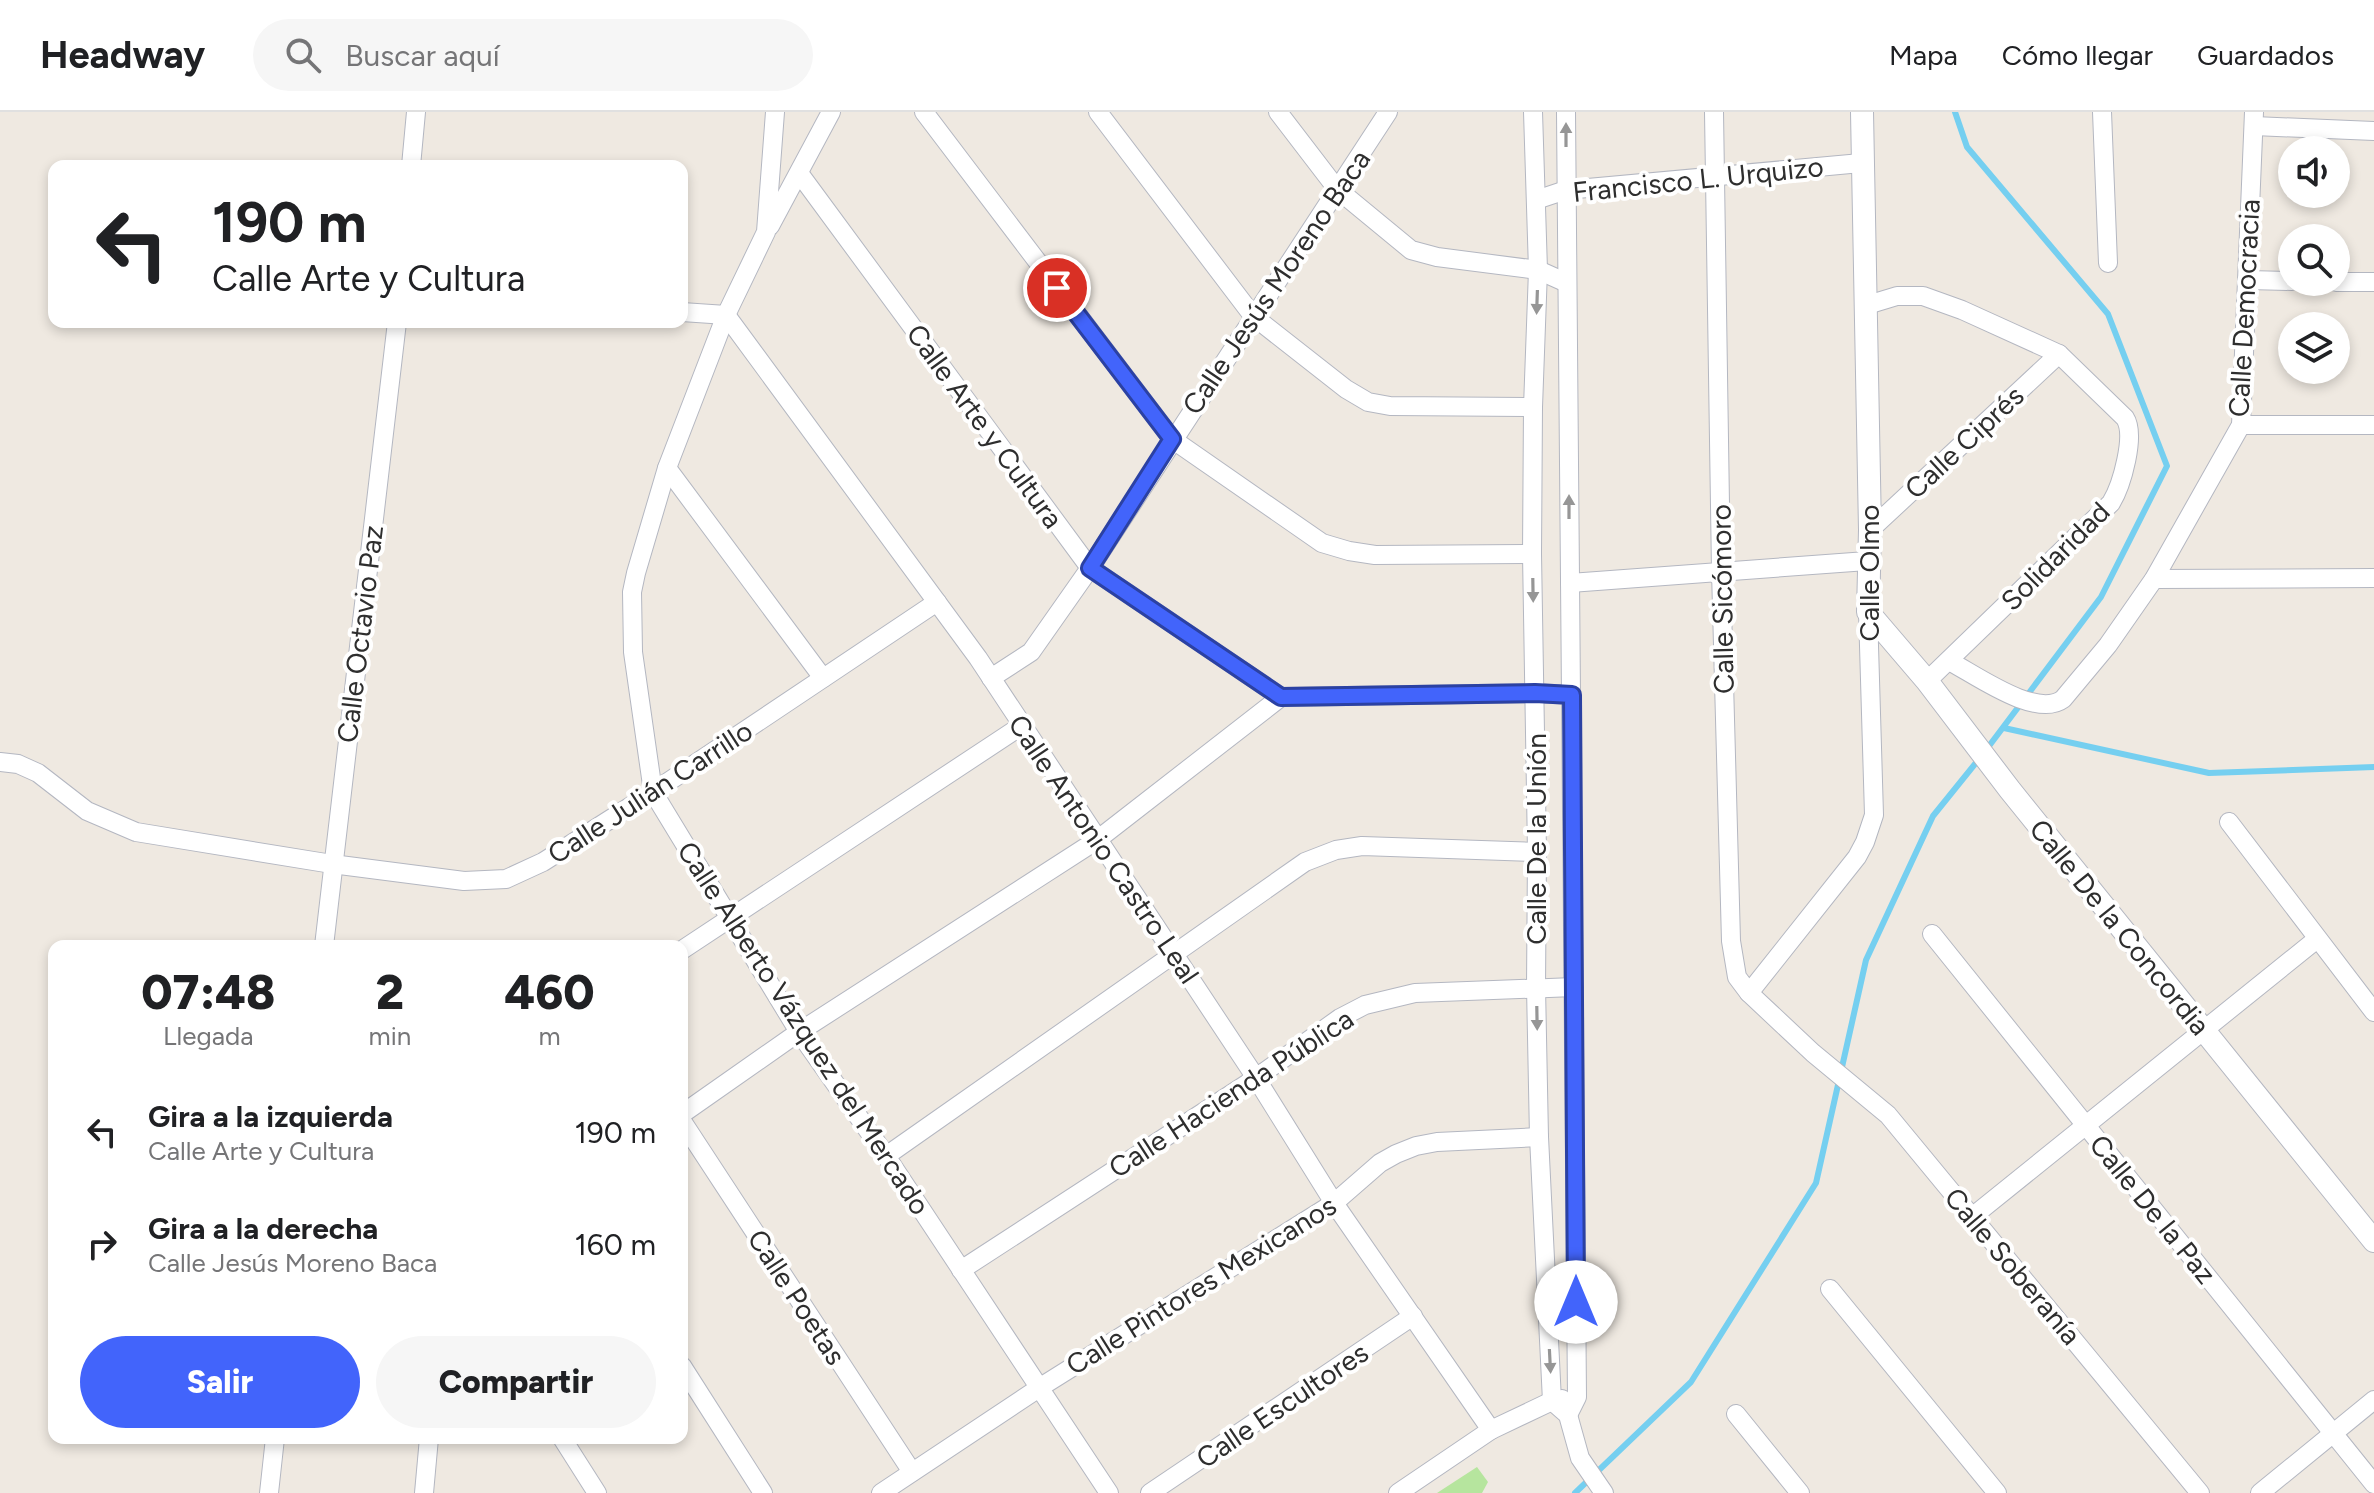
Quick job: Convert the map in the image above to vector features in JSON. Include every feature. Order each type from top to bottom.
[{"type":"street","points":[[412,160],[416,112]]},
{"type":"street","name":"Calle Alberto Vázquez del Mercado","points":[[775,112],[766,232],[726,315],[667,468],[632,592],[633,652],[653,792],[799,1032],[886,1156],[1109,1493]]},
{"type":"street","points":[[766,232],[831,112]]},
{"type":"street","points":[[924,112],[1172,439],[1322,543],[1375,555],[1532,554]]},
{"type":"street","points":[[1098,112],[1253,316],[1346,389],[1368,402],[1390,406],[1533,407]]},
{"type":"street","points":[[1278,112],[1337,189],[1396,240],[1422,255],[1538,270],[1567,283]]},
{"type":"street","name":"Calle Jesús Moreno Baca","points":[[991,678],[1031,652],[1090,568],[1388,112]]},
{"type":"street","name":"Calle De la Unión","points":[[1533,112],[1538,270],[1532,554],[1536,987],[1539,1137],[1552,1401]]},
{"type":"street","name":"Calle De la Unión","points":[[1566,112],[1577,1397],[1568,1415]]},
{"type":"street","name":"Calle Sicómoro","points":[[1714,112],[1721,571],[1731,941],[1737,977],[1749,993],[1813,1053]]},
{"type":"street","name":"Calle Olmo","points":[[1749,993],[1857,857],[1874,815],[1867,561],[1870,530],[1862,112]]},
{"type":"street","points":[[2102,112],[2108,263]]},
{"type":"street","points":[[2254,119],[2374,131]]},
{"type":"street","name":"Calle Democracia","points":[[1949,661],[2023,700],[2045,705],[2058,702],[2108,645],[2154,579],[2241,425],[2254,119]]},
{"type":"street","name":"Francisco L. Urquizo","points":[[1536,200],[1566,190],[1861,163]]},
{"type":"street","name":"Calle Arte y Cultura","points":[[799,173],[1090,568],[1281,697]]},
{"type":"street","points":[[2248,280],[2278,281]]},
{"type":"street","points":[[2350,282],[2374,282]]},
{"type":"street","name":"Solidaridad","points":[[1864,306],[1897,296],[1923,296],[1962,310],[2059,354],[2130,426],[2117,493],[2103,511],[1927,681]]},
{"type":"street","points":[[688,312],[726,315]]},
{"type":"street","name":"Calle Antonio Castro Leal","points":[[726,315],[991,678],[1256,1078],[1334,1203],[1491,1430]]},
{"type":"street","name":"Calle Octavio Paz","points":[[325,940],[396,328]]},
{"type":"street","name":"Calle Ciprés","points":[[1870,530],[2059,354]]},
{"type":"street","points":[[2241,425],[2374,425]]},
{"type":"street","points":[[667,468],[823,678]]},
{"type":"street","points":[[1570,583],[1867,561]]},
{"type":"street","points":[[2154,579],[2374,578]]},
{"type":"street","name":"Calle Julián Carrillo","points":[[0,762],[18,764],[38,773],[87,811],[136,832],[332,864],[464,881],[506,879],[543,862],[653,792],[937,602]]},
{"type":"street","name":"Calle De la Concordia","points":[[1868,612],[1927,681],[2010,790],[2374,1241]]},
{"type":"street","points":[[688,1110],[799,1032],[1097,840],[1281,697],[1572,695]]},
{"type":"street","points":[[688,946],[1021,726]]},
{"type":"street","points":[[2229,822],[2374,1012]]},
{"type":"street","points":[[886,1156],[1305,862],[1336,850],[1362,846],[1537,852]]},
{"type":"street","name":"Calle De la Paz","points":[[1932,934],[2374,1484]]},
{"type":"street","points":[[1972,1217],[2317,939]]},
{"type":"street","name":"Calle Hacienda Pública","points":[[961,1270],[1256,1078],[1340,1018],[1365,1005],[1415,993],[1574,987]]},
{"type":"street","name":"Calle Soberanía","points":[[1813,1053],[1888,1115],[2200,1493]]},
{"type":"street","name":"Calle Poetas","points":[[688,1130],[912,1472]]},
{"type":"street","name":"Calle Pintores Mexicanos","points":[[881,1493],[1039,1388],[1334,1203],[1380,1163],[1416,1146],[1437,1142],[1539,1137]]},
{"type":"street","points":[[1830,1289],[1997,1493]]},
{"type":"street","name":"Calle Escultores","points":[[1150,1493],[1413,1316]]},
{"type":"street","points":[[688,1375],[763,1493]]},
{"type":"street","points":[[1398,1493],[1491,1430],[1552,1401],[1577,1397]]},
{"type":"street","points":[[2260,1493],[2374,1400]]},
{"type":"street","points":[[1552,1401],[1568,1415],[1580,1458],[1604,1493]]},
{"type":"street","points":[[1736,1414],[1800,1493]]},
{"type":"street","points":[[269,1493],[274,1444]]},
{"type":"street","points":[[424,1493],[428,1444]]},
{"type":"street","points":[[566,1444],[597,1493]]},
{"type":"green space","points":[[1477,1467],[1488,1482],[1482,1493],[1437,1493]]},
{"type":"waterway","points":[[1955,112],[1967,147],[2108,314],[2167,466],[2101,597],[1986,750]]},
{"type":"waterway","points":[[2004,728],[2209,773],[2374,767]]},
{"type":"waterway","points":[[1575,1493],[1691,1382],[1816,1183],[1866,960],[1933,816],[1979,759]]},
{"type":"route","points":[[1057,288],[1172,439],[1090,568],[1281,697],[1572,695],[1576,1302]]}]
